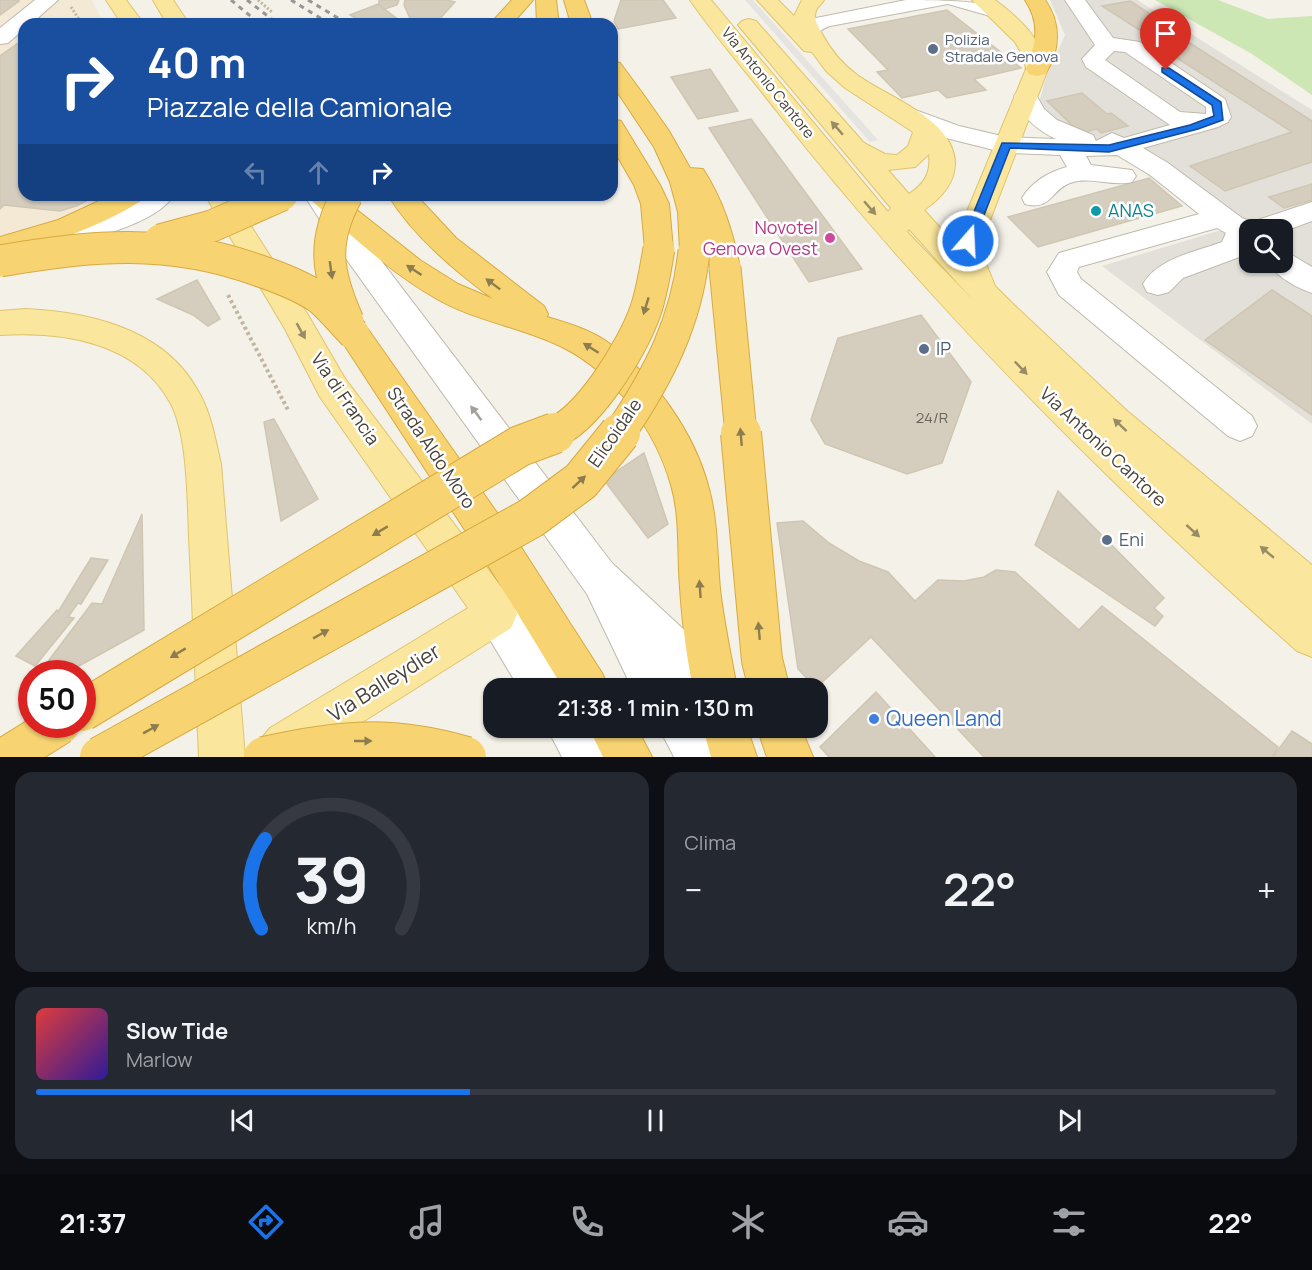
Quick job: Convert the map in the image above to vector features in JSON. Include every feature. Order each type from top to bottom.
[{"type":"highway","points":[[495,12],[523,0]]},
{"type":"highway","points":[[546,0],[548,18]]},
{"type":"highway","points":[[574,0],[580,18]]},
{"type":"highway","points":[[1035,0],[1048,23],[1045,50],[1037,69]]},
{"type":"highway","points":[[96,703],[520,446],[560,431],[588,405],[633,341],[646,310],[718,227],[711,205],[690,168],[658,133],[618,76]]},
{"type":"highway","points":[[618,137],[655,204],[693,256],[766,678]]},
{"type":"highway","points":[[0,248],[76,224],[123,201]]},
{"type":"highway","points":[[0,261],[77,249],[142,244],[212,226],[268,201]]},
{"type":"highway","points":[[326,201],[384,248],[441,287],[468,302],[556,332],[596,350],[610,362],[660,422],[680,458],[690,487],[695,520],[702,619],[713,678]]},
{"type":"highway","name":"Strada Aldo Moro","points":[[343,201],[336,211],[328,247],[334,290],[354,334],[505,557],[581,678]]},
{"type":"highway","points":[[406,201],[428,228],[469,267],[556,332]]},
{"type":"highway","points":[[142,244],[201,252],[279,278],[318,298],[354,334]]},
{"type":"highway","name":"Elicoidale","points":[[100,757],[531,518],[566,494],[595,467],[614,441],[654,374],[683,313],[691,284],[693,256]]},
{"type":"highway","points":[[8,757],[38,738]]},
{"type":"highway","points":[[618,738],[630,757]]},
{"type":"highway","points":[[728,738],[734,757]]},
{"type":"highway","points":[[783,738],[790,757]]},
{"type":"highway","points":[[264,757],[304,748],[354,741],[400,740],[466,757]]},
{"type":"main road","points":[[116,0],[129,18]]},
{"type":"main road","points":[[163,0],[174,18]]},
{"type":"main road","name":"Via Antonio Cantore","points":[[700,0],[856,192],[905,248],[1066,414],[1161,503],[1312,636]]},
{"type":"main road","name":"Via Antonio Cantore","points":[[728,0],[906,209],[1002,312],[1122,427],[1312,590]]},
{"type":"main road","points":[[767,0],[852,82],[920,122],[941,151],[942,172],[932,191],[900,215],[897,224],[898,233],[905,248]]},
{"type":"main road","points":[[792,0],[824,57]]},
{"type":"main road","points":[[807,26],[805,9],[814,0]]},
{"type":"main road","points":[[990,6],[1026,42],[1036,60],[1037,69],[968,241],[974,271],[1002,312]]},
{"type":"main road","points":[[855,149],[877,161],[896,162],[913,156],[919,149],[920,122]]},
{"type":"main road","name":"Via di Francia","points":[[222,201],[297,323],[332,387],[491,605]]},
{"type":"main road","points":[[0,323],[68,324],[98,332],[150,357],[169,376],[184,397],[197,434],[203,464],[222,757]]},
{"type":"main road","name":"Via Balleydier","points":[[275,757],[285,744],[491,605]]},
{"type":"street","points":[[25,18],[48,0]]},
{"type":"street","points":[[807,26],[940,0]]},
{"type":"street","points":[[956,0],[990,6]]},
{"type":"street","points":[[1075,0],[1107,46]]},
{"type":"street","points":[[0,38],[18,24]]},
{"type":"street","points":[[920,122],[951,132],[1011,134],[1068,147],[1114,145],[1209,122],[1219,117],[1217,104],[1131,46],[1118,44],[1107,46],[1093,59],[1094,62],[1177,121],[1209,122]]},
{"type":"street","points":[[1114,145],[1142,132],[1149,123],[1148,113],[1131,90]]},
{"type":"street","points":[[1026,96],[1034,113],[1045,124],[1085,141],[1114,145],[1160,169],[1239,225]]},
{"type":"street","points":[[1068,147],[1082,172]]},
{"type":"street","points":[[1035,198],[1059,178],[1082,172],[1123,176]]},
{"type":"street","points":[[0,267],[95,241],[152,201]]},
{"type":"street","points":[[323,201],[344,235],[598,578],[650,678]]},
{"type":"street","points":[[1284,219],[1312,212]]},
{"type":"street","points":[[1239,230],[1069,260],[1062,272],[1070,287],[1240,426]]},
{"type":"street","points":[[1158,284],[1173,271],[1232,249],[1239,240]]},
{"type":"street","points":[[0,248],[95,241],[164,242],[251,251]]},
{"type":"street","points":[[1293,269],[1312,282]]},
{"type":"street","points":[[598,578],[679,654],[697,678]]},
{"type":"street","points":[[491,605],[503,592],[561,678]]},
{"type":"street","name":"Via di Francia","points":[[491,605],[538,678]]},
{"type":"street","points":[[0,733],[8,757]]},
{"type":"street","points":[[576,738],[588,757]]},
{"type":"street","points":[[602,738],[615,757]]},
{"type":"street","points":[[688,738],[701,757]]},
{"type":"street","points":[[739,738],[753,757]]},
{"type":"path","points":[[258,0],[273,13]]},
{"type":"path","points":[[72,8],[78,18]]},
{"type":"path","points":[[226,291],[288,410]]},
{"type":"shaded area","points":[[0,0],[92,0],[101,18],[18,18],[18,201],[145,201],[0,238]]},
{"type":"shaded area","points":[[745,0],[753,0],[878,140],[870,142]]},
{"type":"shaded area","points":[[1050,0],[1137,0],[1312,110],[1312,424],[1102,266],[1221,230],[1127,160],[1067,132],[1037,111],[1046,77],[1065,35]]},
{"type":"green space","points":[[1155,0],[1218,0],[1268,19],[1312,16],[1312,95],[1252,54]]},
{"type":"building","points":[[0,0],[19,0],[19,1],[0,15]]},
{"type":"building","points":[[379,0],[399,0],[397,5],[385,9],[379,5]]},
{"type":"building","points":[[405,0],[455,2],[440,18],[410,18],[404,5]]},
{"type":"building","points":[[621,0],[663,0],[676,18],[618,29],[618,18],[615,18]]},
{"type":"building","points":[[1130,1],[1177,31],[1150,37],[1102,6]]},
{"type":"building","points":[[378,4],[396,18],[355,18],[350,15]]},
{"type":"building","name":"Polizia Stradale Genova","points":[[947,10],[1021,68],[974,79],[986,90],[947,98],[938,90],[902,98],[877,72],[888,70],[848,29]]},
{"type":"building","points":[[1174,33],[1312,121],[1312,162],[1225,191],[1190,166],[1292,132],[1149,40]]},
{"type":"building","points":[[18,43],[18,201],[86,201],[60,211],[4,205],[0,209],[0,56]]},
{"type":"building","points":[[710,69],[738,111],[698,119],[671,77]]},
{"type":"building","points":[[1082,93],[1107,114],[1111,113],[1128,126],[1101,133],[1097,129],[1080,133],[1047,101]]},
{"type":"building","points":[[751,119],[862,269],[809,282],[709,128]]},
{"type":"building","name":"ANAS","points":[[1149,178],[1182,206],[1038,247],[1008,217]]},
{"type":"building","points":[[1312,184],[1312,200],[1284,208],[1269,197]]},
{"type":"building","points":[[197,280],[220,319],[208,326],[193,315],[157,299]]},
{"type":"building","points":[[1272,290],[1312,316],[1312,415],[1205,340]]},
{"type":"building","points":[[921,315],[971,382],[942,463],[907,474],[825,444],[811,420],[838,338]]},
{"type":"building","points":[[274,419],[318,499],[281,521],[264,422]]},
{"type":"building","points":[[644,453],[668,524],[648,538],[604,480]]},
{"type":"building","points":[[1058,491],[1164,598],[1154,608],[1163,616],[1155,626],[1035,545]]},
{"type":"building","points":[[142,514],[144,630],[90,660],[49,660],[92,603],[102,604]]},
{"type":"building","points":[[803,521],[829,543],[859,561],[888,572],[915,601],[938,580],[964,581],[984,577],[996,570],[1015,572],[1079,630],[1102,606],[1278,747],[1272,757],[984,757],[871,637],[827,678],[807,678],[798,669],[777,523]]},
{"type":"building","points":[[91,558],[108,560],[81,604],[78,603],[68,617],[74,618],[40,660],[24,660],[16,656],[57,610],[58,612]]},
{"type":"building","name":"Queen Land","points":[[876,692],[935,757],[829,757],[820,747]]},
{"type":"building","points":[[1292,731],[1312,744],[1312,757],[1273,757]]},
{"type":"railway","points":[[231,0],[253,18]]},
{"type":"railway","points":[[247,0],[270,18]]},
{"type":"railway","points":[[291,0],[320,18]]},
{"type":"railway","points":[[308,0],[338,18]]},
{"type":"place","name":"Polizia Stradale Genova","points":[[933,49]]},
{"type":"place","name":"ANAS","points":[[1096,211]]},
{"type":"place","name":"Novotel Genova Ovest","points":[[830,238]]},
{"type":"place","name":"IP","points":[[924,349]]},
{"type":"place","name":"Eni","points":[[1107,540]]},
{"type":"place","name":"Queen Land","points":[[874,719]]},
{"type":"route","points":[[968,241],[971,228],[1006,145],[1109,149],[1218,119],[1220,109],[1217,104],[1166,70]]}]
